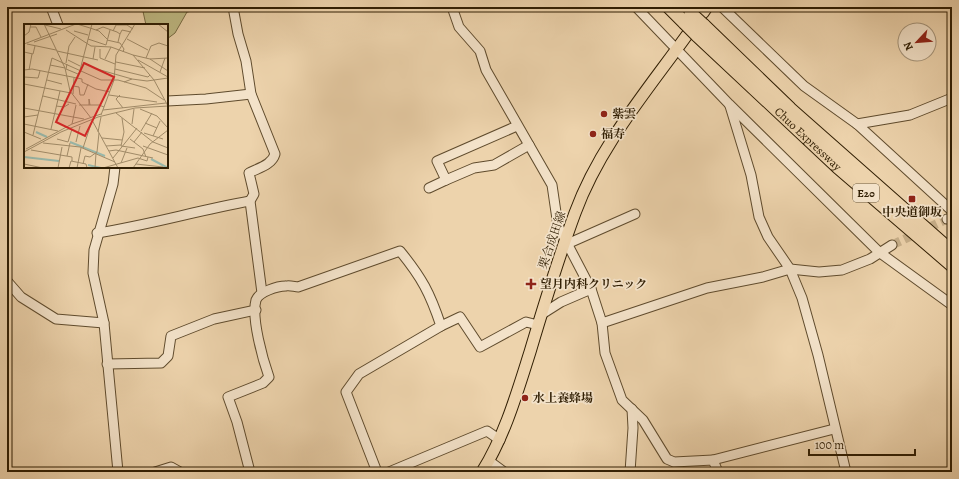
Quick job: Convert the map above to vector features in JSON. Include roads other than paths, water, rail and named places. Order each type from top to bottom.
[{"type":"highway","name":"Chuo Expressway","points":[[669,7],[695,20],[790,109],[952,252]]},
{"type":"highway","name":"Chuo Expressway","points":[[695,20],[828,158],[952,265]]},
{"type":"main road","name":"栗合成田線","points":[[482,472],[500,440],[517,394],[575,212],[604,151],[695,20]]},
{"type":"street","points":[[51,7],[58,24]]},
{"type":"street","points":[[233,7],[251,94],[275,154],[273,160],[249,173],[254,194],[250,201],[262,293]]},
{"type":"street","points":[[452,7],[459,27],[480,51],[486,70],[552,185],[558,226],[591,289],[602,324],[606,353],[615,385],[622,400],[643,420],[667,459],[674,462],[713,460],[834,429]]},
{"type":"street","points":[[636,7],[677,48],[729,104],[879,252],[952,305]]},
{"type":"street","points":[[722,7],[804,86],[857,124],[952,211]]},
{"type":"street","points":[[168,101],[206,100],[251,94]]},
{"type":"street","points":[[857,124],[910,114],[952,98]]},
{"type":"street","points":[[729,104],[743,146],[759,217],[768,237],[790,269],[802,298],[818,355],[834,429],[846,472]]},
{"type":"street","points":[[446,180],[437,160],[517,126]]},
{"type":"street","points":[[429,188],[474,168],[494,165],[529,146]]},
{"type":"street","points":[[115,168],[113,184],[97,233],[94,250],[93,273],[104,323],[118,472]]},
{"type":"street","points":[[97,233],[123,229],[205,209],[250,201]]},
{"type":"street","points":[[566,242],[635,214]]},
{"type":"street","points":[[602,324],[707,288],[763,277],[790,269],[819,272],[842,270],[870,259],[892,245]]},
{"type":"street","points":[[250,472],[237,422],[228,397],[262,383],[269,377],[260,352],[256,310],[256,300],[262,293],[286,286],[298,287],[400,251],[421,276],[433,300],[441,326]]},
{"type":"street","points":[[7,281],[21,297],[56,319],[104,323]]},
{"type":"street","points":[[542,314],[560,302],[591,289]]},
{"type":"street","points":[[107,364],[161,363],[168,356],[171,336],[214,319],[256,310]]},
{"type":"street","points":[[377,472],[346,392],[359,374],[441,326],[460,317],[480,347],[526,322],[538,325]]},
{"type":"street","points":[[630,472],[633,449],[632,409]]},
{"type":"street","points":[[389,472],[487,432],[500,440]]},
{"type":"street","points":[[713,460],[718,472]]},
{"type":"street","points":[[489,462],[504,472]]},
{"type":"street","points":[[155,472],[171,467],[180,472]]},
{"type":"tunnel","points":[[892,245],[947,219]]},
{"type":"place","name":"紫雲","points":[[604,114]]},
{"type":"place","name":"福寿","points":[[593,134]]},
{"type":"place","name":"中央道御坂","points":[[912,199]]},
{"type":"place","name":"望月内科クリニック","points":[[531,284]]},
{"type":"place","name":"水上養蜂場","points":[[525,398]]}]
